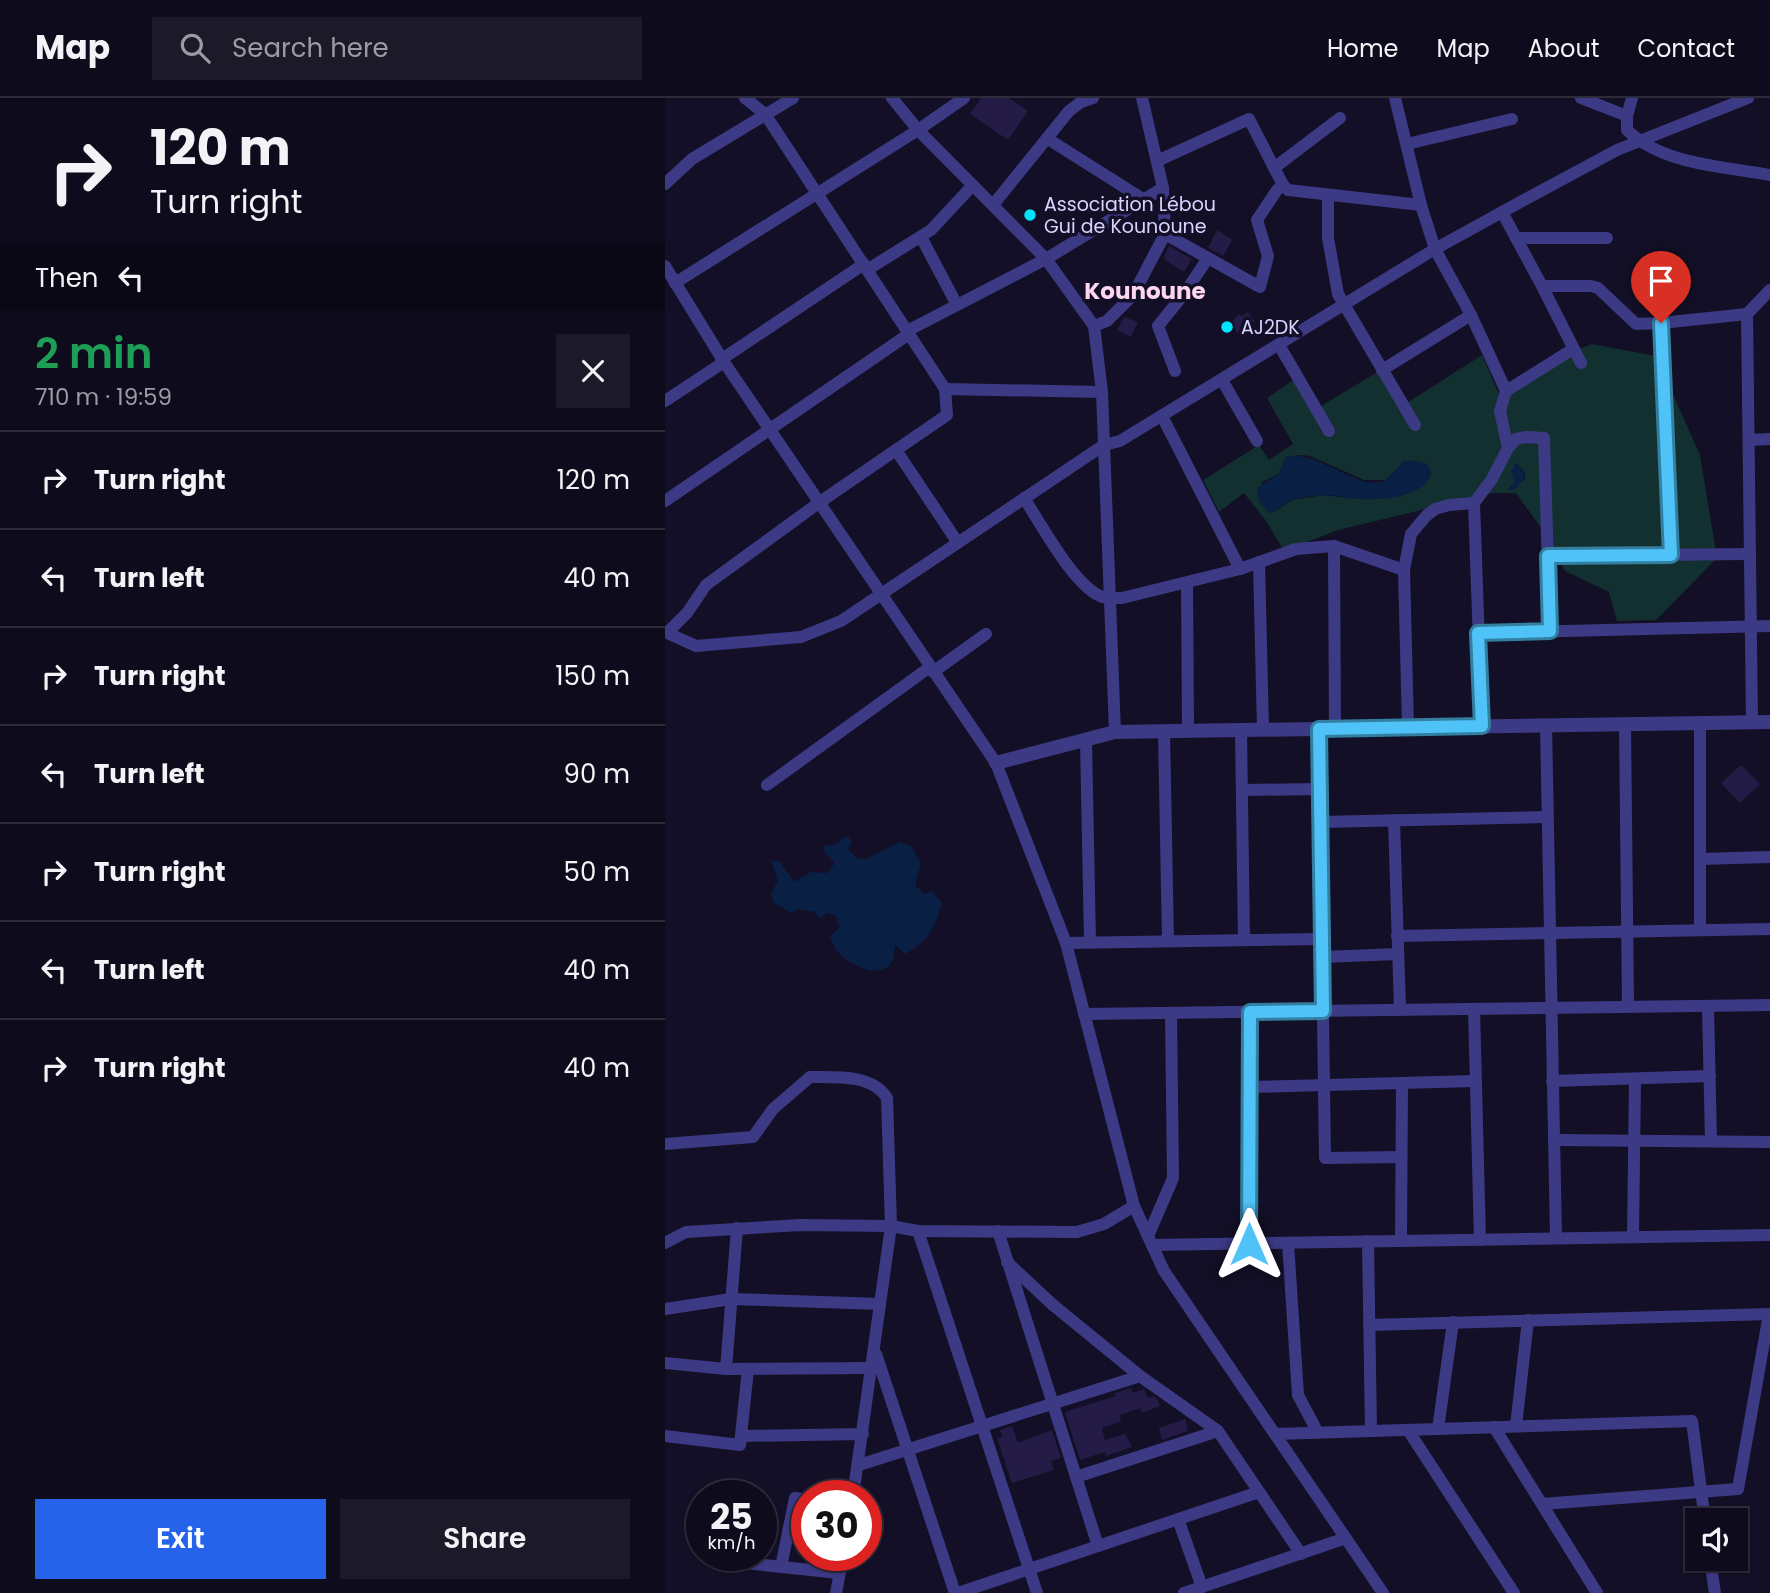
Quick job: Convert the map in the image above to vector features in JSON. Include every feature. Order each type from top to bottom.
[{"type":"street","points":[[745,98],[765,114],[945,389],[947,415],[820,502],[706,585],[687,614],[666,632],[696,646],[801,637],[841,621],[1104,445],[1120,441],[1436,249],[1617,150],[1722,104],[1748,98]]},
{"type":"street","points":[[665,184],[692,159],[793,98]]},
{"type":"street","points":[[893,98],[918,130],[1046,259],[1094,326],[1102,392],[1115,732]]},
{"type":"street","points":[[675,283],[918,130],[964,98]]},
{"type":"street","points":[[993,205],[1074,106],[1093,98]]},
{"type":"street","points":[[1094,326],[1107,321],[1133,295],[1165,234],[1163,188],[1142,98]]},
{"type":"street","points":[[1395,98],[1421,205],[1436,249],[1471,315],[1506,391]]},
{"type":"street","points":[[1581,98],[1627,116]]},
{"type":"street","points":[[1632,98],[1627,116],[1627,130],[1639,141],[1672,157],[1770,175]]},
{"type":"street","points":[[1274,168],[1340,118]]},
{"type":"street","points":[[1157,161],[1249,119],[1283,185],[1292,191],[1421,205]]},
{"type":"street","points":[[1407,144],[1512,119]]},
{"type":"street","points":[[1048,139],[1143,199]]},
{"type":"street","points":[[1165,234],[1260,287],[1268,256],[1257,220],[1283,185]]},
{"type":"street","points":[[665,401],[865,267],[921,237],[938,224],[972,186]]},
{"type":"street","points":[[665,502],[908,332],[1046,259],[1163,188]]},
{"type":"street","points":[[1328,197],[1328,238],[1336,287],[1415,425]]},
{"type":"street","points":[[1502,212],[1581,363]]},
{"type":"street","points":[[921,237],[957,305]]},
{"type":"street","points":[[1516,238],[1607,238]]},
{"type":"street","points":[[1175,371],[1158,326],[1208,258]]},
{"type":"street","points":[[665,266],[723,360],[996,763],[1066,943],[1134,1206],[1164,1271],[1383,1593]]},
{"type":"street","points":[[1542,286],[1598,288],[1636,324],[1747,314],[1770,290]]},
{"type":"street","points":[[1747,314],[1752,722]]},
{"type":"street","points":[[1382,370],[1471,315]]},
{"type":"street","points":[[1661,323],[1671,555]]},
{"type":"street","points":[[1279,345],[1329,431]]},
{"type":"street","points":[[1508,448],[1500,411],[1506,391],[1573,349]]},
{"type":"street","points":[[1222,380],[1257,441]]},
{"type":"street","points":[[945,389],[1102,392]]},
{"type":"street","points":[[1162,416],[1240,569]]},
{"type":"street","points":[[1482,726],[1474,503],[1492,479],[1508,448],[1516,439],[1527,437],[1544,438],[1550,631]]},
{"type":"street","points":[[1749,440],[1770,439]]},
{"type":"street","points":[[896,450],[958,543]]},
{"type":"street","points":[[1024,498],[1072,570],[1087,587],[1098,595],[1109,598],[1122,598],[1187,583],[1296,550],[1335,546],[1404,570]]},
{"type":"street","points":[[1408,727],[1404,570],[1411,534],[1435,509],[1474,503]]},
{"type":"street","points":[[1335,546],[1335,729]]},
{"type":"street","points":[[1548,556],[1750,554]]},
{"type":"street","points":[[1259,562],[1263,730]]},
{"type":"street","points":[[1187,583],[1188,731]]},
{"type":"street","points":[[1478,633],[1770,626]]},
{"type":"street","points":[[767,785],[986,634]]},
{"type":"street","points":[[996,763],[1115,732],[1770,722]]},
{"type":"street","points":[[1700,723],[1700,930]]},
{"type":"street","points":[[1625,724],[1628,1007]]},
{"type":"street","points":[[1546,725],[1556,1238]]},
{"type":"street","points":[[1319,729],[1325,1157],[1401,1157]]},
{"type":"street","points":[[1164,731],[1168,942]]},
{"type":"street","points":[[1241,731],[1244,940]]},
{"type":"street","points":[[1086,740],[1090,942]]},
{"type":"street","points":[[1242,790],[1319,789]]},
{"type":"street","points":[[1320,822],[1547,817]]},
{"type":"street","points":[[1394,820],[1400,1010]]},
{"type":"street","points":[[1700,859],[1770,857]]},
{"type":"street","points":[[1397,936],[1770,929]]},
{"type":"street","points":[[1066,943],[1322,939]]},
{"type":"street","points":[[1322,957],[1398,954]]},
{"type":"street","points":[[1084,1014],[1770,1005]]},
{"type":"street","points":[[1708,1006],[1711,1141]]},
{"type":"street","points":[[1474,1009],[1480,1240]]},
{"type":"street","points":[[1249,1244],[1250,1012]]},
{"type":"street","points":[[1150,1240],[1173,1178],[1171,1013]]},
{"type":"street","points":[[1552,1081],[1710,1076]]},
{"type":"street","points":[[665,1144],[753,1137],[773,1109],[810,1077],[841,1078],[873,1084],[882,1090],[887,1098],[891,1226],[856,1480]]},
{"type":"street","points":[[1633,1237],[1635,1079]]},
{"type":"street","points":[[1249,1087],[1476,1081]]},
{"type":"street","points":[[1401,1241],[1402,1083]]},
{"type":"street","points":[[1554,1140],[1770,1142]]},
{"type":"street","points":[[665,1243],[686,1232],[800,1225],[891,1226],[918,1231],[1077,1233],[1104,1224],[1134,1206]]},
{"type":"street","points":[[726,1370],[737,1228]]},
{"type":"street","points":[[918,1231],[1037,1593]]},
{"type":"street","points":[[998,1231],[1098,1546]]},
{"type":"street","points":[[1150,1240],[1249,1244],[1770,1235]]},
{"type":"street","points":[[1368,1241],[1371,1431]]},
{"type":"street","points":[[1288,1243],[1298,1395],[1318,1433]]},
{"type":"street","points":[[1007,1262],[1053,1305],[1140,1376],[1218,1430],[1301,1554]]},
{"type":"street","points":[[665,1309],[731,1299],[880,1304]]},
{"type":"street","points":[[1369,1325],[1769,1314],[1738,1489],[1542,1504]]},
{"type":"street","points":[[1516,1426],[1528,1320]]},
{"type":"street","points":[[1438,1429],[1453,1322]]},
{"type":"street","points":[[874,1350],[957,1593],[1259,1492]]},
{"type":"street","points":[[665,1363],[726,1370],[872,1368]]},
{"type":"street","points":[[665,1436],[740,1445],[748,1369]]},
{"type":"street","points":[[859,1465],[1140,1376]]},
{"type":"street","points":[[1275,1434],[1692,1421],[1703,1508]]},
{"type":"street","points":[[1494,1427],[1597,1593]]},
{"type":"street","points":[[1076,1477],[1218,1430]]},
{"type":"street","points":[[1408,1430],[1514,1593]]},
{"type":"street","points":[[741,1436],[863,1434]]},
{"type":"street","points":[[781,1567],[791,1518]]},
{"type":"street","points":[[1178,1519],[1202,1587]]},
{"type":"street","points":[[1184,1593],[1346,1538]]},
{"type":"street","points":[[777,1567],[839,1573],[836,1593]]},
{"type":"street","points":[[1712,1571],[1715,1593]]},
{"type":"green space","points":[[1592,344],[1656,356],[1700,455],[1717,558],[1656,620],[1617,621],[1609,592],[1565,571],[1549,539],[1516,493],[1493,493],[1338,530],[1284,551],[1266,521],[1244,493],[1219,512],[1203,480],[1259,445],[1269,460],[1293,444],[1267,398],[1293,380],[1311,412],[1386,367],[1407,403],[1482,355],[1501,399],[1550,360]],"holes":[[[1310,456],[1364,480],[1385,480],[1394,472],[1402,496],[1347,498],[1324,495],[1292,500],[1274,512],[1262,482],[1278,474],[1286,457]],[[1516,463],[1525,473],[1525,479],[1511,491],[1510,487],[1515,483],[1513,476]]]},
{"type":"water","points":[[1286,457],[1316,460],[1362,481],[1386,480],[1403,461],[1425,464],[1430,468],[1431,474],[1422,487],[1401,496],[1373,499],[1328,495],[1309,497],[1293,500],[1269,513],[1259,502],[1257,488],[1278,474]]},
{"type":"water","points":[[1516,463],[1526,476],[1510,491],[1508,489],[1515,483],[1511,472]]},
{"type":"water","points":[[847,836],[852,841],[848,849],[856,858],[866,859],[900,842],[911,846],[921,863],[915,885],[924,894],[932,891],[942,903],[934,927],[925,939],[905,954],[895,945],[892,962],[887,968],[880,970],[856,965],[837,951],[830,936],[840,927],[835,915],[827,913],[820,918],[815,912],[797,909],[791,913],[774,903],[771,893],[778,881],[771,861],[779,861],[794,882],[811,872],[827,873],[835,863],[825,853],[823,846],[835,845]]},
{"type":"building","points":[[981,98],[1009,98],[1028,111],[1008,140],[970,114]]},
{"type":"building","points":[[1217,230],[1232,240],[1223,256],[1208,248]]},
{"type":"building","points":[[1169,246],[1192,259],[1184,272],[1165,260]]},
{"type":"building","points":[[1248,312],[1255,322],[1237,333],[1232,321],[1239,314],[1242,316]]},
{"type":"building","points":[[1124,317],[1138,322],[1131,337],[1117,330]]},
{"type":"building","points":[[1741,765],[1760,784],[1740,803],[1721,783]]},
{"type":"building","points":[[1131,1388],[1133,1393],[1144,1389],[1148,1398],[1153,1396],[1160,1406],[1142,1413],[1140,1408],[1120,1415],[1121,1421],[1102,1428],[1105,1440],[1125,1434],[1132,1447],[1106,1456],[1105,1452],[1080,1460],[1065,1412],[1116,1396],[1115,1393]]},
{"type":"building","points":[[1185,1419],[1188,1431],[1162,1440],[1159,1428]]},
{"type":"building","points":[[1012,1426],[1018,1443],[1052,1430],[1061,1458],[1051,1461],[1054,1470],[1012,1483],[997,1438],[1002,1437],[1000,1430]]},
{"type":"place","name":"Association Lébou Gui de Kounoune","points":[[1030,215]]},
{"type":"place","name":"AJ2DK","points":[[1227,327]]},
{"type":"district","name":"Kounoune","points":[[1145,291]]},
{"type":"route","points":[[1249,1244],[1250,1012],[1323,1011],[1319,729],[1482,726],[1478,633],[1550,631],[1548,556],[1671,555],[1661,323]]}]
